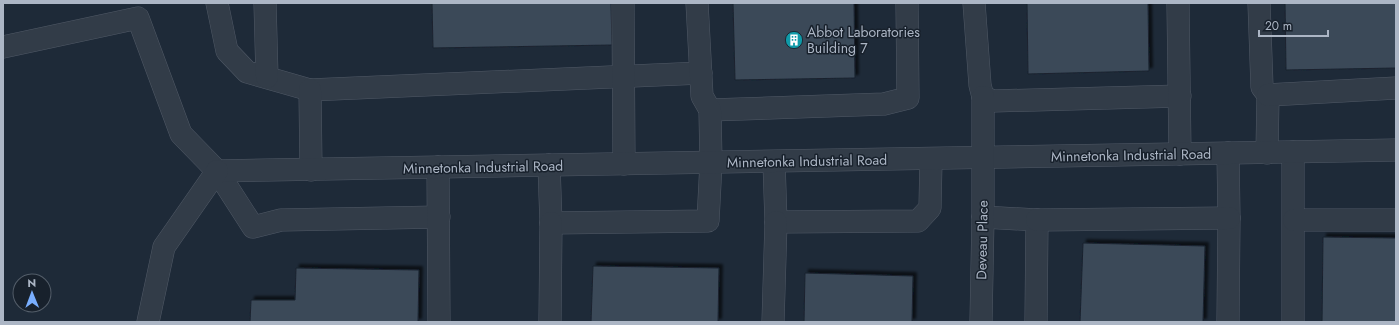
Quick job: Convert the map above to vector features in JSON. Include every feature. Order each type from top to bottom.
[{"type":"street","points":[[217,3],[227,51],[247,72],[310,90],[701,73]]},
{"type":"street","points":[[265,3],[267,77]]},
{"type":"street","points":[[623,3],[624,164]]},
{"type":"street","points":[[551,223],[708,221],[711,163],[710,110],[702,96],[697,3]]},
{"type":"street","points":[[710,110],[884,104],[908,98],[907,3]]},
{"type":"street","name":"Deveau Place","points":[[974,3],[980,85],[988,99],[983,158],[981,322]]},
{"type":"street","points":[[1178,3],[1180,154]]},
{"type":"street","points":[[1259,3],[1262,87],[1268,95],[1266,153]]},
{"type":"street","points":[[3,47],[137,10],[181,134],[217,171],[253,227],[281,220],[439,217]]},
{"type":"street","points":[[1268,95],[1396,88]]},
{"type":"street","points":[[310,90],[311,170]]},
{"type":"street","points":[[988,99],[1180,96]]},
{"type":"street","name":"Minnetonka Industrial Road","points":[[217,171],[1396,150]]},
{"type":"street","points":[[1293,152],[1293,322]]},
{"type":"street","points":[[1228,153],[1228,322]]},
{"type":"street","points":[[776,222],[918,221],[930,208],[931,159]]},
{"type":"street","points":[[773,322],[776,222],[774,162]]},
{"type":"street","points":[[549,166],[551,223],[550,322]]},
{"type":"street","points":[[438,167],[439,322]]},
{"type":"street","points":[[148,322],[164,247],[217,171]]},
{"type":"street","points":[[983,217],[1037,220],[1229,218]]},
{"type":"street","points":[[1036,322],[1037,220]]},
{"type":"street","points":[[1294,220],[1396,220]]},
{"type":"building","points":[[432,3],[611,3],[612,45],[433,48]]},
{"type":"building","name":"Abbot Laboratories Building 7","points":[[733,3],[854,3],[855,78],[735,80]]},
{"type":"building","points":[[1027,3],[1148,3],[1149,71],[1028,74]]},
{"type":"building","points":[[1285,3],[1396,3],[1396,68],[1286,70]]},
{"type":"building","points":[[1323,237],[1396,238],[1396,322],[1322,322]]},
{"type":"building","points":[[1083,243],[1205,246],[1203,322],[1080,322]]},
{"type":"building","points":[[593,266],[719,268],[718,322],[591,322]]},
{"type":"building","points":[[296,268],[419,270],[418,322],[250,322],[251,300],[295,300]]},
{"type":"building","points":[[805,273],[913,276],[912,322],[804,322]]},
{"type":"place","name":"Abbot Laboratories Building 7","points":[[794,40]]}]
